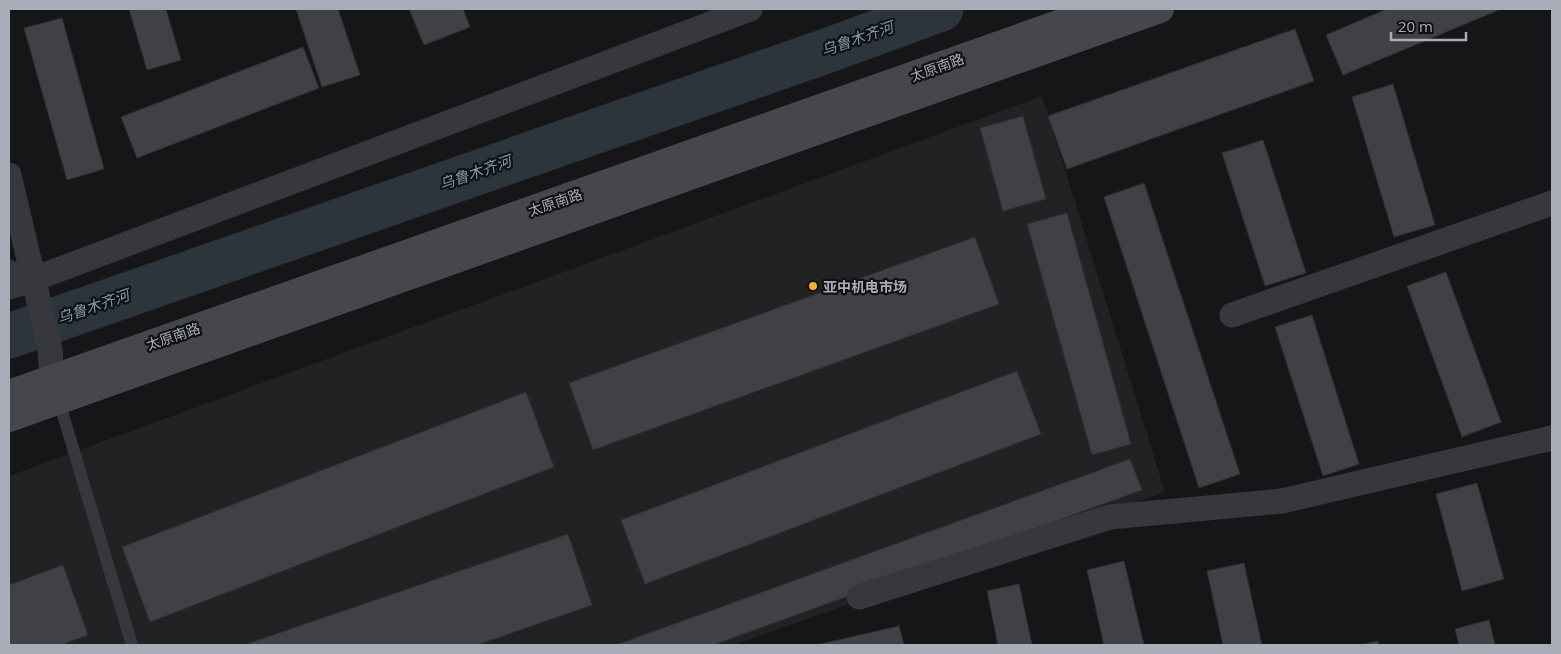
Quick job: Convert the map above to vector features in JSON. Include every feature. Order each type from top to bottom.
[{"type":"main road","name":"太原南路","points":[[9,394],[55,389],[1101,9]]},
{"type":"main road","points":[[9,418],[55,389],[1160,9]]},
{"type":"street","points":[[9,287],[35,286],[750,9]]},
{"type":"street","points":[[9,175],[50,349],[55,389]]},
{"type":"street","points":[[1232,314],[1552,203]]},
{"type":"street","points":[[859,597],[1110,517],[1282,501],[1552,438]]},
{"type":"lane","points":[[9,265],[35,286]]},
{"type":"lane","points":[[55,389],[132,645]]},
{"type":"shaded area","name":"亚中机电市场","points":[[1042,96],[1165,492],[734,645],[9,645],[9,476]]},
{"type":"building","points":[[129,9],[166,9],[181,60],[147,70]]},
{"type":"building","points":[[296,9],[338,9],[360,75],[322,87]]},
{"type":"building","points":[[409,9],[463,9],[470,27],[424,45]]},
{"type":"building","points":[[1387,9],[1501,9],[1343,75],[1326,35]]},
{"type":"building","points":[[62,18],[104,169],[67,180],[24,28]]},
{"type":"building","points":[[1295,29],[1314,81],[1067,169],[1048,116]]},
{"type":"building","points":[[303,47],[319,88],[137,158],[121,117]]},
{"type":"building","points":[[1393,84],[1435,225],[1394,237],[1352,97]]},
{"type":"building","points":[[1023,116],[1046,199],[1003,211],[980,128]]},
{"type":"building","points":[[1263,140],[1306,273],[1265,286],[1222,153]]},
{"type":"building","points":[[1144,183],[1240,474],[1199,488],[1104,197]]},
{"type":"building","points":[[1067,213],[1131,444],[1092,455],[1027,224]]},
{"type":"building","points":[[975,237],[999,304],[593,450],[569,383]]},
{"type":"building","points":[[1446,272],[1501,422],[1462,437],[1407,286]]},
{"type":"building","points":[[1312,315],[1359,464],[1323,476],[1275,327]]},
{"type":"building","points":[[1017,371],[1041,434],[645,584],[621,520]]},
{"type":"building","points":[[526,392],[554,467],[150,622],[122,547]]},
{"type":"building","points":[[1130,459],[1142,490],[713,645],[616,645]]},
{"type":"building","points":[[1477,483],[1504,579],[1462,591],[1436,494]]},
{"type":"building","points":[[568,534],[592,605],[477,645],[244,645]]},
{"type":"building","points":[[1124,561],[1144,645],[1104,645],[1087,570]]},
{"type":"building","points":[[1244,563],[1262,645],[1223,645],[1207,571]]},
{"type":"building","points":[[63,565],[88,635],[60,645],[9,645],[9,585]]},
{"type":"building","points":[[1019,584],[1032,645],[998,645],[987,591]]},
{"type":"building","points":[[1489,620],[1495,645],[1459,645],[1455,629]]},
{"type":"building","points":[[899,626],[904,645],[816,645]]},
{"type":"building","points":[[1378,641],[1379,645],[1360,645]]},
{"type":"waterway","name":"乌鲁木齐河","points":[[9,336],[826,51],[941,9]]},
{"type":"place","name":"亚中机电市场","points":[[813,286]]}]
